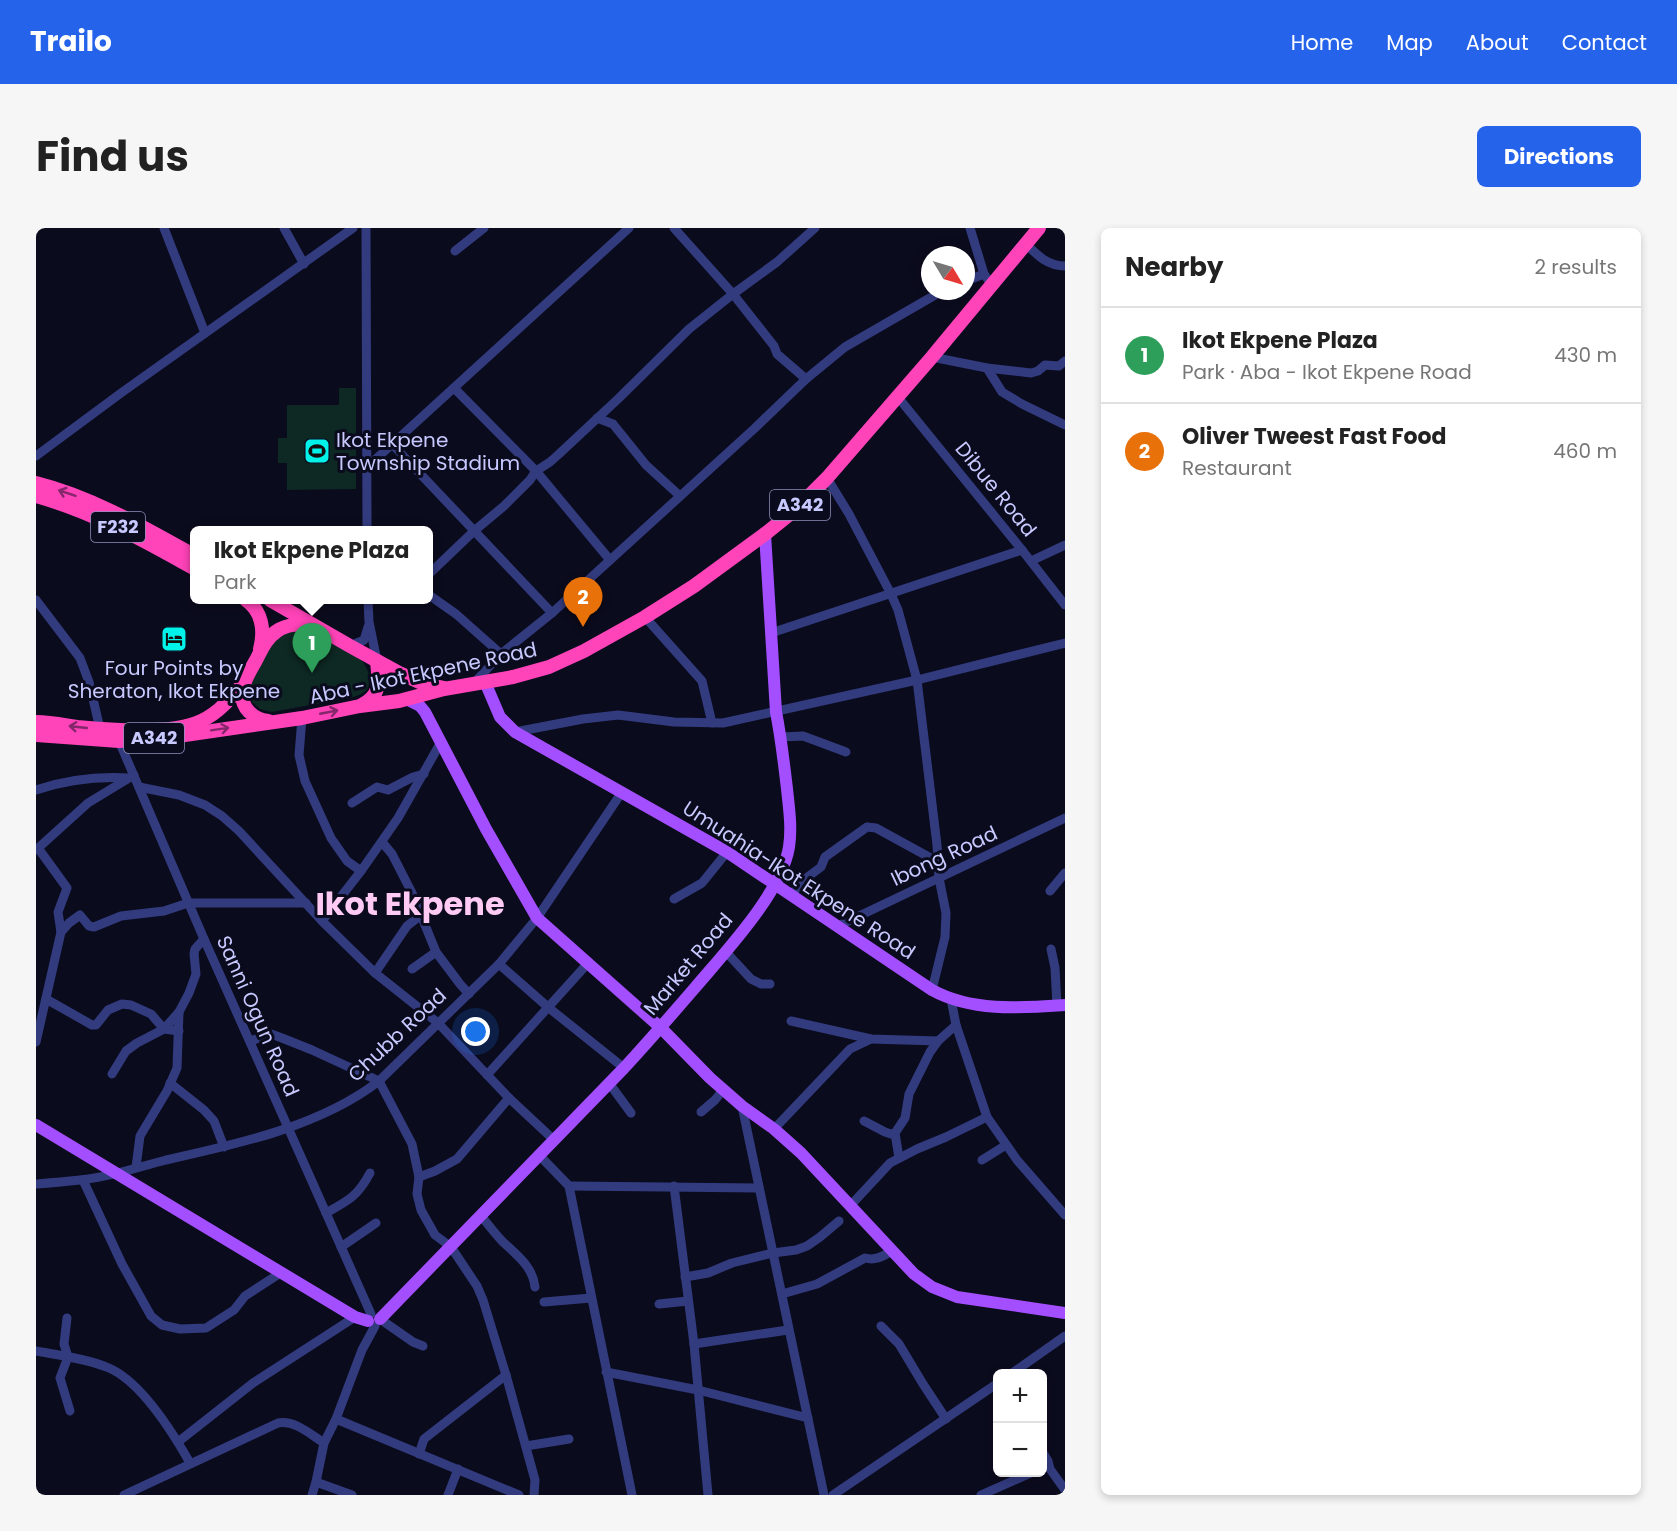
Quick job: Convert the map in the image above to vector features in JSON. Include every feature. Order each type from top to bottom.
[{"type":"highway","name":"Aba - Ikot Ekpene Road","points":[[36,735],[178,735],[302,718],[513,677],[549,667],[584,651],[694,586],[796,509],[827,478],[932,357],[987,279],[1026,244],[1040,228]]},
{"type":"highway","name":"F232","points":[[36,483],[100,506],[190,553]]},
{"type":"highway","name":"F232","points":[[36,495],[93,515],[190,566]]},
{"type":"highway","points":[[250,604],[258,612],[262,623],[263,638],[259,654]]},
{"type":"highway","points":[[277,604],[377,661],[422,683],[444,689]]},
{"type":"highway","points":[[271,722],[260,720],[247,709],[243,701],[242,692],[245,681],[259,654],[275,632],[284,627],[295,624],[321,629]]},
{"type":"highway","points":[[360,706],[369,701],[378,689],[377,661]]},
{"type":"highway","name":"A342","points":[[119,736],[189,725],[202,720],[218,710],[245,681]]},
{"type":"highway","name":"A342","points":[[36,722],[101,735]]},
{"type":"main road","name":"Market Road","points":[[374,1320],[386,1314],[661,1028],[726,952],[765,901],[775,884],[788,849],[790,831],[781,737],[776,712],[765,534]]},
{"type":"main road","name":"Umuahia-Ikot Ekpene Road","points":[[479,683],[505,724],[515,732],[727,852],[932,990],[951,999],[981,1006],[1061,1005]]},
{"type":"main road","points":[[406,699],[426,712],[486,829],[537,918],[661,1028],[723,1090],[801,1153],[914,1274],[932,1287],[957,1297],[1065,1312]]},
{"type":"main road","points":[[36,1125],[355,1317],[374,1320]]},
{"type":"street","points":[[164,228],[205,333]]},
{"type":"street","points":[[284,228],[304,264]]},
{"type":"street","points":[[36,456],[353,228]]},
{"type":"street","points":[[366,228],[367,526]]},
{"type":"street","points":[[455,251],[484,228]]},
{"type":"street","points":[[366,468],[629,228]]},
{"type":"street","points":[[674,228],[733,294],[774,346],[777,354],[806,379]]},
{"type":"street","points":[[433,570],[504,506],[536,471],[550,462],[689,329],[777,262],[815,228]]},
{"type":"street","points":[[970,228],[987,279],[975,280]]},
{"type":"street","points":[[1026,244],[1047,263],[1065,266]]},
{"type":"street","points":[[479,683],[501,654],[552,613],[806,379],[845,347],[926,300]]},
{"type":"street","points":[[932,357],[987,368],[1031,373],[1045,365],[1059,366],[1065,361]]},
{"type":"street","points":[[987,368],[1002,392],[1065,425]]},
{"type":"street","points":[[454,388],[536,471],[610,560]]},
{"type":"street","name":"Dibue Road","points":[[897,396],[1065,605]]},
{"type":"street","points":[[597,418],[613,424],[646,465],[680,496]]},
{"type":"street","points":[[393,444],[552,613]]},
{"type":"street","points":[[827,478],[849,514],[891,594],[916,680],[937,845],[939,878],[946,913],[946,929],[932,990]]},
{"type":"street","points":[[1031,561],[1065,545]]},
{"type":"street","points":[[771,633],[1022,550]]},
{"type":"street","points":[[433,599],[456,614],[501,654]]},
{"type":"street","points":[[36,600],[80,658],[89,682],[101,735]]},
{"type":"street","points":[[368,604],[369,622],[377,661]]},
{"type":"street","points":[[645,617],[702,681],[712,723]]},
{"type":"street","points":[[350,646],[364,640],[369,622]]},
{"type":"street","points":[[515,732],[618,715],[674,722],[723,723],[916,680],[1065,643]]},
{"type":"street","points":[[302,718],[299,755],[305,781],[331,838],[347,861],[361,871]]},
{"type":"street","name":"Sanni Ogun Road","points":[[119,736],[131,776],[139,787],[188,903],[374,1320]]},
{"type":"street","points":[[781,737],[803,736],[846,752]]},
{"type":"street","points":[[321,921],[398,819],[441,742]]},
{"type":"street","points":[[352,803],[377,787],[388,790],[424,774]]},
{"type":"street","points":[[36,790],[79,779],[131,776]]},
{"type":"street","points":[[37,1036],[61,932],[58,912],[67,888],[37,849],[88,803],[131,776]]},
{"type":"street","points":[[139,787],[179,795],[206,805],[222,816],[321,921],[375,973],[438,1023],[509,1098],[554,1140]]},
{"type":"street","name":"Chubb Road","points":[[36,1184],[117,1174],[136,1167],[224,1147],[288,1129],[360,1096],[379,1081],[499,964],[537,918],[622,792]]},
{"type":"street","name":"Ibong Road","points":[[838,926],[1065,818]]},
{"type":"street","points":[[791,895],[805,879],[821,867],[825,857],[867,827],[876,828],[938,862]]},
{"type":"street","points":[[382,842],[392,854],[412,892],[436,952],[469,994]]},
{"type":"street","points":[[674,899],[702,883],[727,852]]},
{"type":"street","points":[[1050,891],[1065,873]]},
{"type":"street","points":[[61,932],[80,915],[89,926],[94,927],[122,916],[164,912],[188,903],[306,903]]},
{"type":"street","points":[[375,973],[407,926],[421,915]]},
{"type":"street","points":[[112,1074],[126,1051],[164,1029],[180,1012],[196,974],[195,949],[204,939]]},
{"type":"street","points":[[1051,949],[1061,1005]]},
{"type":"street","points":[[412,969],[436,952]]},
{"type":"street","points":[[726,952],[751,980],[761,984],[770,984]]},
{"type":"street","points":[[487,1075],[589,962]]},
{"type":"street","points":[[499,964],[549,1008],[624,1068]]},
{"type":"street","points":[[46,999],[92,1025],[96,1025],[108,1010],[122,1004],[131,1005],[151,1014],[164,1029],[178,1031]]},
{"type":"street","points":[[951,999],[956,1025],[987,1117],[1017,1160],[1065,1215]]},
{"type":"street","points":[[136,1167],[140,1136],[167,1091],[177,1068],[180,1012]]},
{"type":"street","points":[[791,1021],[857,1041],[871,1039],[938,1041]]},
{"type":"street","points":[[899,1158],[895,1133],[905,1118],[911,1090],[930,1052],[938,1041],[956,1025]]},
{"type":"street","points":[[250,1041],[271,1034],[379,1081],[412,1144],[418,1178],[417,1194],[421,1210],[435,1235],[451,1247],[477,1286],[483,1300],[507,1375],[535,1480],[534,1495]]},
{"type":"street","points":[[774,1129],[857,1041]]},
{"type":"street","points":[[170,1083],[214,1121],[224,1147]]},
{"type":"street","points":[[609,1083],[631,1113]]},
{"type":"street","points":[[701,1112],[723,1090]]},
{"type":"street","points":[[418,1178],[457,1159],[509,1098]]},
{"type":"street","points":[[742,1106],[824,1495]]},
{"type":"street","points":[[850,1206],[890,1163],[987,1117]]},
{"type":"street","points":[[864,1121],[885,1132],[895,1133]]},
{"type":"street","points":[[982,1160],[1006,1145]]},
{"type":"street","points":[[539,1155],[568,1186],[632,1495]]},
{"type":"street","points":[[326,1213],[350,1200],[363,1187],[370,1173]]},
{"type":"street","points":[[83,1180],[122,1264],[152,1316],[162,1325],[180,1329],[206,1328],[234,1310],[245,1296],[282,1272]]},
{"type":"street","points":[[568,1186],[759,1188]]},
{"type":"street","points":[[674,1186],[694,1344],[708,1495]]},
{"type":"street","points":[[481,1216],[502,1241],[516,1252],[534,1275],[535,1287]]},
{"type":"street","points":[[685,1277],[708,1273],[732,1263],[773,1253],[796,1250],[807,1246],[839,1221]]},
{"type":"street","points":[[341,1247],[376,1223]]},
{"type":"street","points":[[782,1294],[817,1284],[865,1258],[872,1260],[880,1258],[892,1251]]},
{"type":"street","points":[[544,1302],[591,1299]]},
{"type":"street","points":[[659,1304],[688,1301]]},
{"type":"street","points":[[178,1442],[253,1383],[355,1317]]},
{"type":"street","points":[[67,1318],[64,1344],[68,1357],[60,1378],[70,1411]]},
{"type":"street","points":[[312,1495],[324,1443],[336,1419],[374,1320],[423,1346]]},
{"type":"street","points":[[881,1326],[899,1344],[946,1419]]},
{"type":"street","points":[[694,1344],[789,1330]]},
{"type":"street","points":[[1018,1369],[1065,1336]]},
{"type":"street","points":[[36,1351],[102,1365],[120,1373],[147,1401],[178,1442],[190,1463]]},
{"type":"street","points":[[606,1372],[698,1390],[808,1418]]},
{"type":"street","points":[[419,1454],[424,1439],[507,1375]]},
{"type":"street","points":[[833,1495],[993,1388]]},
{"type":"street","points":[[336,1419],[519,1495]]},
{"type":"street","points":[[124,1495],[278,1423],[291,1423],[324,1443]]},
{"type":"street","points":[[526,1446],[569,1439]]},
{"type":"street","points":[[1047,1468],[1065,1490]]},
{"type":"street","points":[[448,1495],[458,1469]]},
{"type":"street","points":[[981,1495],[1024,1477]]},
{"type":"street","points":[[316,1482],[352,1495]]},
{"type":"green space","name":"Ikot Ekpene Township Stadium","points":[[339,388],[356,388],[356,489],[287,490],[287,463],[278,463],[278,438],[287,438],[287,405],[339,405]]},
{"type":"green space","points":[[294,630],[320,636],[359,658],[367,668],[369,677],[366,691],[354,697],[272,712],[260,709],[252,702],[249,688],[257,669],[271,642]]},
{"type":"place","name":"Ikot Ekpene Township Stadium","points":[[317,451]]},
{"type":"place","name":"Oliver Tweest Fast Food","points":[[583,627]]},
{"type":"place","name":"Four Points by Sheraton, Ikot Ekpene","points":[[174,639]]},
{"type":"place","name":"Ikot Ekpene Plaza","points":[[312,673]]},
{"type":"district","name":"Ikot Ekpene","points":[[410,904]]}]
